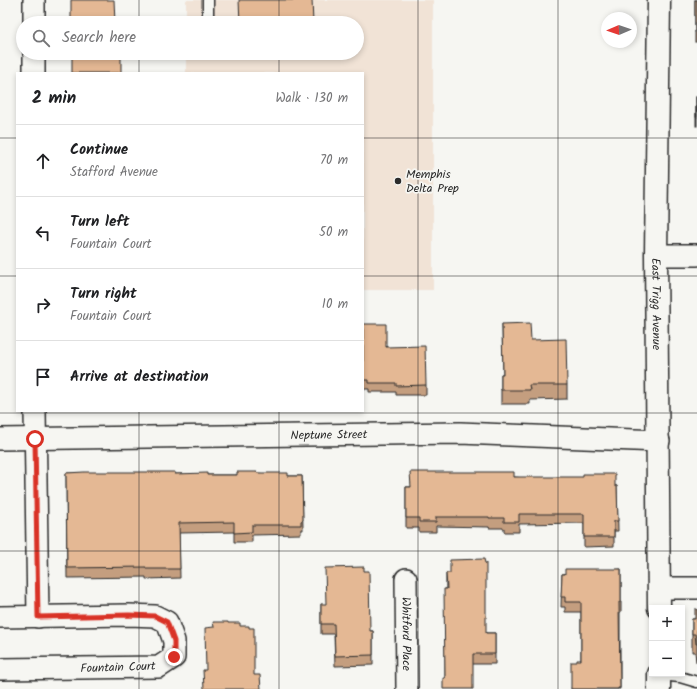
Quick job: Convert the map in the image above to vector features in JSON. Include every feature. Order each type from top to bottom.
[{"type":"street","points":[[34,0],[34,16]]},
{"type":"street","name":"East Trigg Avenue","points":[[659,0],[656,255],[659,441],[659,598]]},
{"type":"street","points":[[34,60],[34,72]]},
{"type":"street","points":[[656,255],[697,255]]},
{"type":"street","points":[[35,412],[38,617]]},
{"type":"street","name":"Neptune Street","points":[[0,439],[460,432],[659,441]]},
{"type":"street","name":"Whitford Place","points":[[406,578],[407,689]]},
{"type":"street","points":[[659,598],[697,588]]},
{"type":"street","name":"Fountain Court","points":[[0,617],[155,616],[167,622],[174,641],[174,657],[159,667],[0,669]]},
{"type":"lane","points":[[208,0],[208,16]]},
{"type":"lane","points":[[659,679],[680,676],[697,682]]},
{"type":"shaded area","name":"Memphis Delta Prep","points":[[186,0],[433,0],[433,290],[364,290],[364,72],[186,72],[186,60],[364,60],[364,16],[186,16]]},
{"type":"building","points":[[71,0],[114,0],[115,16],[71,16]]},
{"type":"building","points":[[239,0],[312,0],[313,16],[240,16]]},
{"type":"building","points":[[695,0],[697,0],[697,32],[695,32]]},
{"type":"building","points":[[72,60],[121,60],[121,72],[72,72]]},
{"type":"building","points":[[697,97],[697,117],[696,117]]},
{"type":"building","points":[[530,323],[531,340],[566,339],[567,385],[529,385],[530,390],[501,390],[501,374],[503,374],[502,324]]},
{"type":"building","points":[[364,324],[386,324],[386,347],[425,346],[426,385],[396,386],[396,383],[369,383],[369,380],[364,380]]},
{"type":"building","points":[[175,472],[175,474],[207,473],[207,475],[237,475],[237,472],[257,472],[288,473],[288,476],[302,476],[303,520],[301,521],[301,525],[252,525],[252,532],[234,533],[234,522],[179,523],[180,569],[146,569],[146,567],[67,568],[66,473]]},
{"type":"building","points":[[410,472],[514,472],[514,477],[583,477],[583,474],[615,474],[615,486],[617,486],[618,521],[614,521],[614,537],[584,537],[584,514],[519,514],[519,522],[504,522],[504,518],[489,517],[436,517],[436,522],[419,522],[419,518],[406,518],[406,487],[411,487]]},
{"type":"building","points":[[484,559],[486,563],[486,633],[495,633],[495,654],[473,654],[473,689],[443,689],[443,678],[445,678],[444,589],[447,589],[446,573],[450,573],[450,560]]},
{"type":"building","points":[[364,567],[364,571],[369,571],[370,631],[373,631],[373,655],[335,656],[334,624],[321,624],[321,604],[326,604],[325,568]]},
{"type":"building","points":[[565,569],[621,569],[621,602],[619,602],[620,688],[618,689],[571,689],[571,662],[581,660],[581,602],[565,602],[565,597],[561,597],[562,574],[565,574]]},
{"type":"building","points":[[695,609],[697,609],[697,644],[695,634],[692,634],[692,619],[695,619]]},
{"type":"building","points":[[213,622],[240,623],[240,626],[249,626],[249,628],[254,628],[254,675],[260,675],[261,689],[204,689],[203,670],[206,670],[205,628],[214,627]]},
{"type":"place","name":"Memphis Delta Prep","points":[[398,181]]},
{"type":"route","points":[[35,439],[38,617],[129,615],[155,616],[167,622],[174,641],[174,657]]}]
